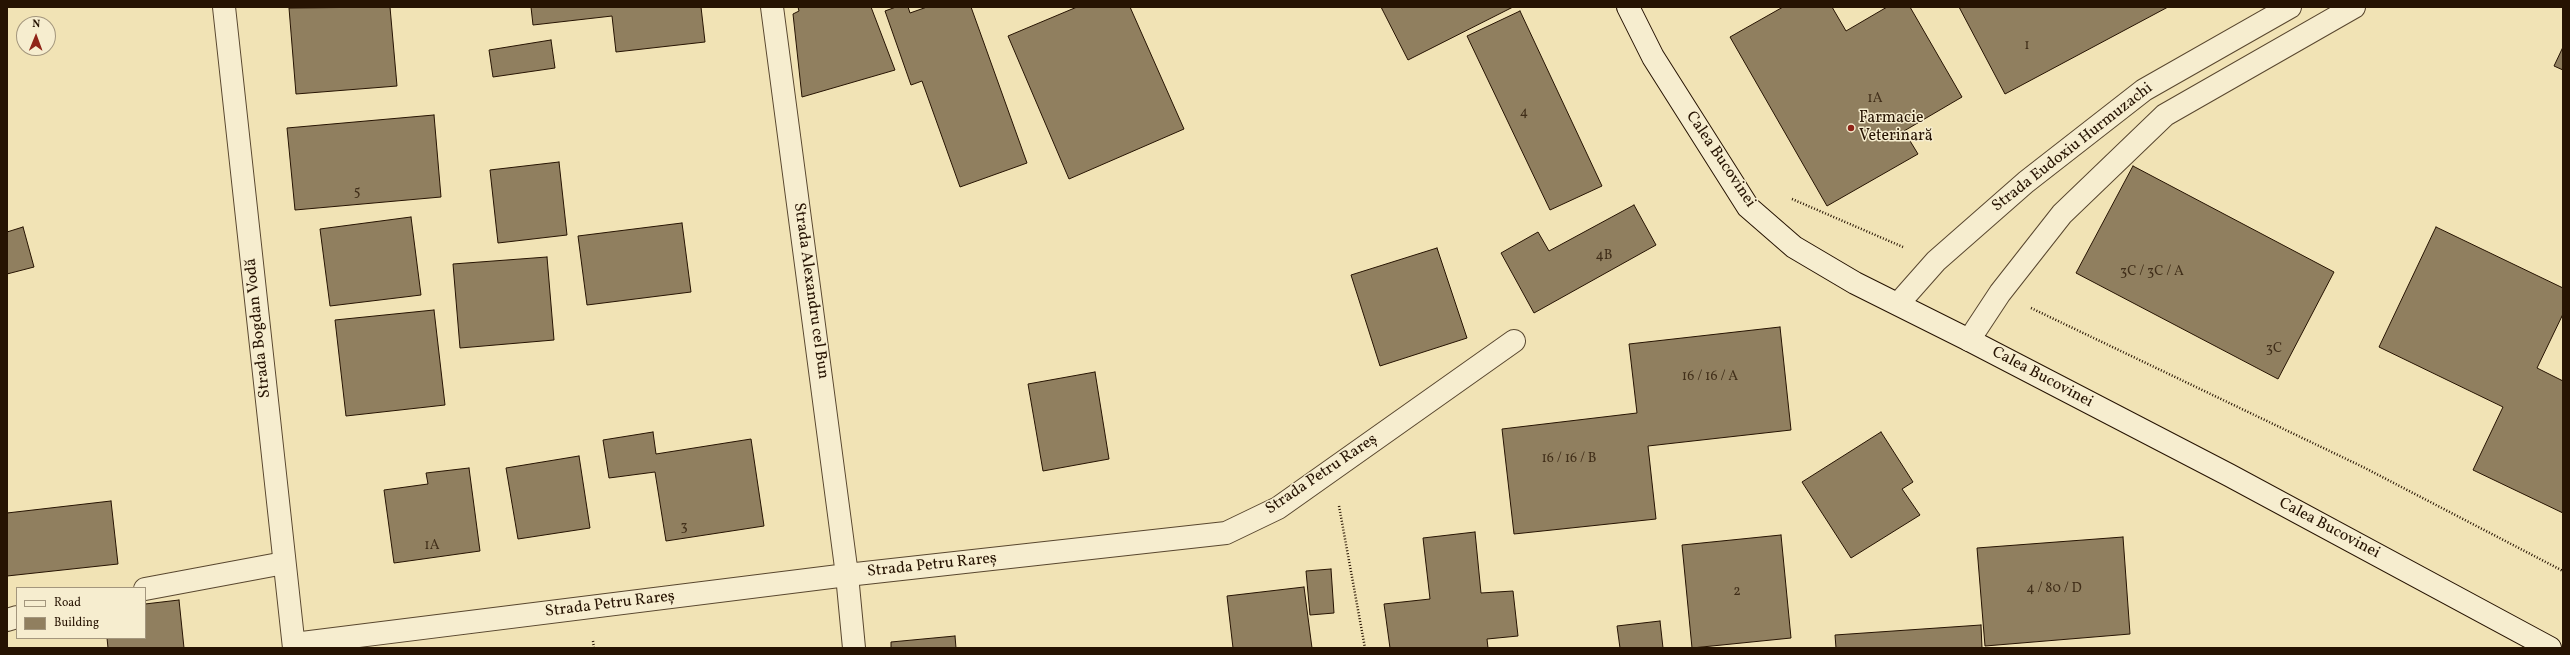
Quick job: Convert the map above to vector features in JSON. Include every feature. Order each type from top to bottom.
[{"type":"street","name":"Strada Bogdan Vodă","points":[[224,7],[294,646]]},
{"type":"street","name":"Strada Alexandru cel Bun","points":[[772,7],[847,575],[854,648]]},
{"type":"street","name":"Calea Bucovinei","points":[[1628,7],[1653,57],[1748,207],[1794,247],[1854,283],[1969,340],[2229,475],[2550,648]]},
{"type":"street","name":"Strada Eudoxiu Hurmuzachi","points":[[1898,304],[1936,261],[2026,182],[2144,90],[2290,7]]},
{"type":"street","name":"Strada Eudoxiu Hurmuzachi","points":[[1969,340],[2000,293],[2062,214],[2165,115],[2354,7]]},
{"type":"street","name":"Strada Petru Rareș","points":[[294,646],[847,575],[1226,534],[1278,508],[1514,341]]},
{"type":"street","points":[[146,589],[284,563]]},
{"type":"path","points":[[1790,198],[1936,261]]},
{"type":"path","points":[[2000,293],[2363,467],[2563,571]]},
{"type":"path","points":[[1332,470],[1365,648]]},
{"type":"building","points":[[390,7],[397,86],[296,94],[289,8]]},
{"type":"building","points":[[531,7],[701,7],[705,42],[616,52],[612,16],[533,25]]},
{"type":"building","points":[[798,7],[871,7],[895,70],[802,97],[793,14],[799,11]]},
{"type":"building","points":[[896,7],[908,7],[910,13],[927,7],[971,7],[1027,163],[960,187],[922,81],[911,85],[885,11]]},
{"type":"building","points":[[1077,7],[1130,7],[1184,129],[1069,179],[1008,36]]},
{"type":"building","points":[[1381,7],[1513,7],[1408,60]]},
{"type":"building","points":[[1783,7],[1832,7],[1846,31],[1887,7],[1910,7],[1962,97],[1904,131],[1918,154],[1827,206],[1730,37]]},
{"type":"building","points":[[1959,7],[2168,7],[2005,94]]},
{"type":"building","points":[[1520,11],[1602,186],[1550,210],[1467,36]]},
{"type":"building","points":[[551,40],[555,68],[493,77],[489,50]]},
{"type":"building","points":[[2563,47],[2563,70],[2554,66]]},
{"type":"building","points":[[434,115],[441,197],[295,210],[287,128]]},
{"type":"building","points":[[559,162],[567,235],[498,243],[490,170]]},
{"type":"building","points":[[2133,166],[2334,272],[2278,379],[2076,273]]},
{"type":"building","points":[[1634,205],[1656,245],[1534,313],[1501,253],[1538,232],[1549,251]]},
{"type":"building","points":[[411,217],[421,295],[330,306],[320,229]]},
{"type":"building","points":[[682,223],[691,292],[587,305],[578,236]]},
{"type":"building","points":[[23,227],[34,267],[7,274],[7,232]]},
{"type":"building","points":[[2436,227],[2563,288],[2563,314],[2537,368],[2563,381],[2563,513],[2473,470],[2503,407],[2379,347]]},
{"type":"building","points":[[1437,248],[1467,338],[1380,366],[1351,275]]},
{"type":"building","points":[[547,257],[554,340],[460,348],[453,264]]},
{"type":"building","points":[[434,310],[445,405],[346,416],[335,320]]},
{"type":"building","points":[[1780,327],[1791,430],[1648,446],[1656,519],[1514,534],[1502,429],[1637,413],[1629,344]]},
{"type":"building","points":[[1095,372],[1109,459],[1043,471],[1028,384]]},
{"type":"building","points":[[653,432],[656,454],[751,439],[764,526],[666,541],[655,472],[609,478],[603,440]]},
{"type":"building","points":[[1881,432],[1913,482],[1902,489],[1920,515],[1851,558],[1802,482]]},
{"type":"building","points":[[579,456],[590,528],[518,539],[506,468]]},
{"type":"building","points":[[469,468],[480,551],[394,563],[384,490],[428,484],[426,473]]},
{"type":"building","points":[[111,501],[118,564],[7,576],[7,513]]},
{"type":"building","points":[[1475,532],[1481,593],[1513,591],[1518,636],[1487,639],[1488,648],[1390,648],[1384,604],[1430,599],[1423,538]]},
{"type":"building","points":[[1781,535],[1791,638],[1692,648],[1682,545]]},
{"type":"building","points":[[2123,537],[2130,634],[1985,646],[1977,548]]},
{"type":"building","points":[[1331,569],[1334,613],[1310,615],[1306,571]]},
{"type":"building","points":[[1304,587],[1312,648],[1233,648],[1227,596]]},
{"type":"building","points":[[179,600],[184,648],[108,648],[107,639],[146,639],[146,604]]},
{"type":"building","points":[[1660,621],[1663,648],[1620,648],[1617,626]]},
{"type":"building","points":[[1981,625],[1982,648],[1836,648],[1835,635]]},
{"type":"building","points":[[955,636],[956,648],[891,648],[891,642]]},
{"type":"place","name":"Farmacie Veterinară","points":[[1851,128]]}]
